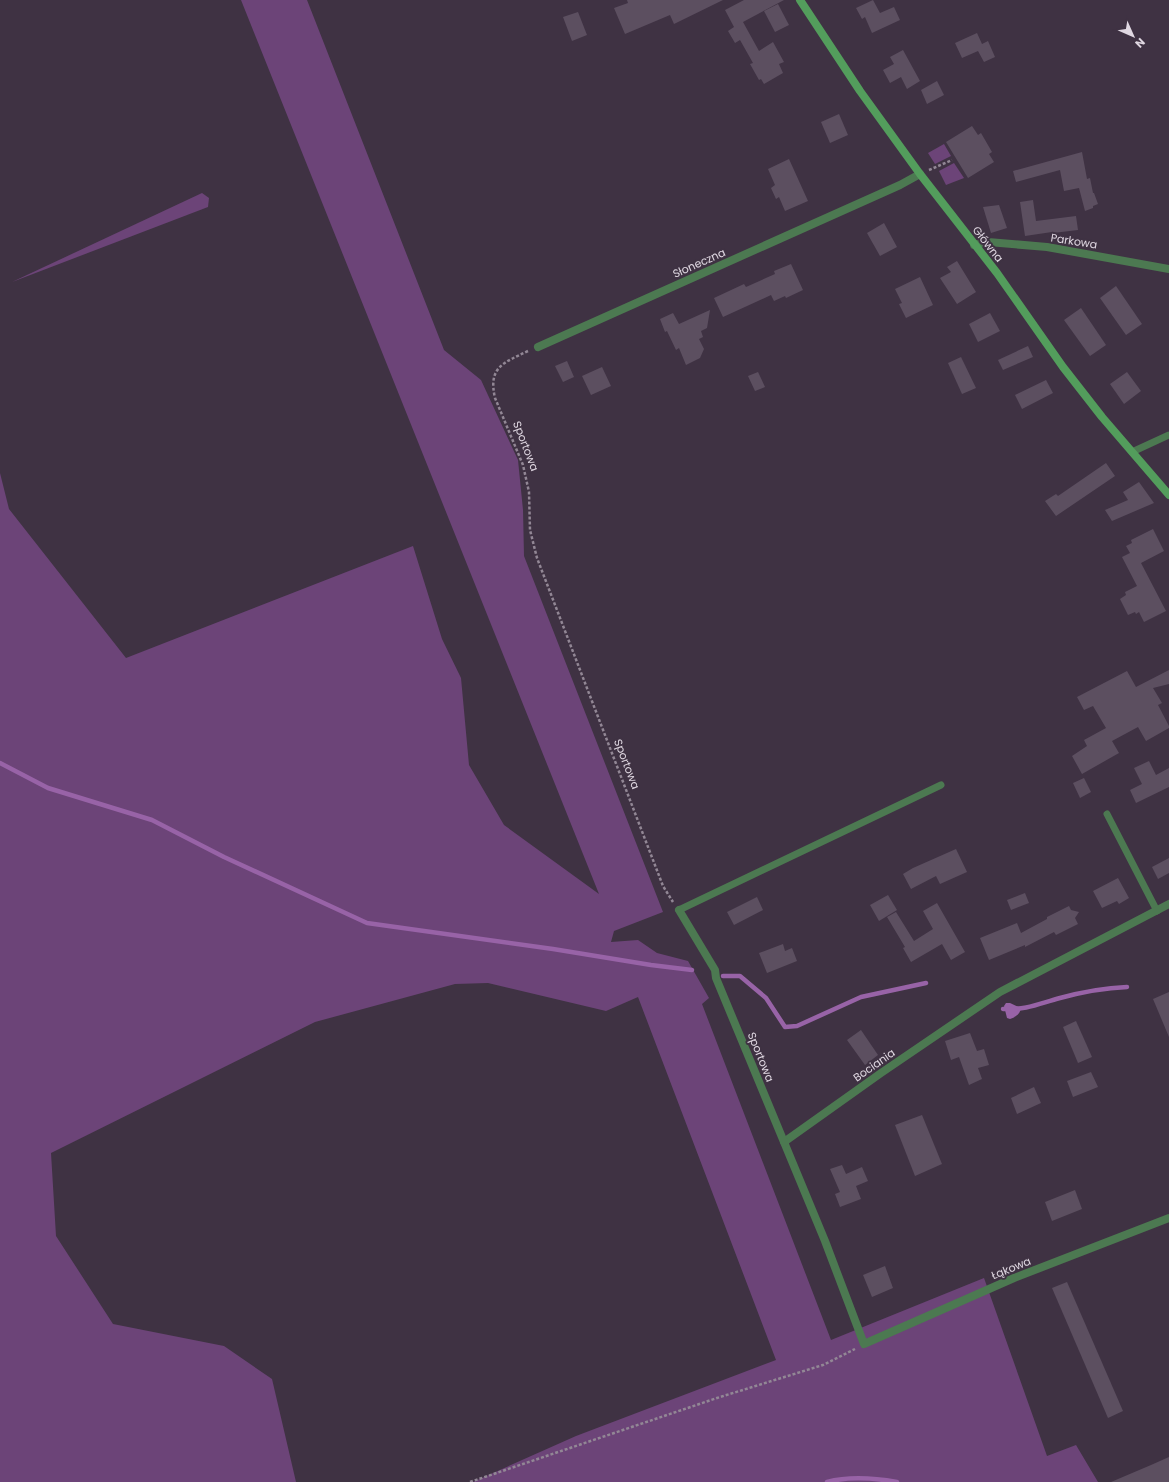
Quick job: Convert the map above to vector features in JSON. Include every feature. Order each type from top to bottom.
[{"type":"street","name":"Główna","points":[[800,0],[860,91],[920,174],[1001,279],[1063,367],[1169,495]]},
{"type":"street","name":"Słoneczna","points":[[538,347],[900,185],[920,174]]},
{"type":"street","name":"Parkowa","points":[[974,245],[988,242],[1047,247],[1169,269]]},
{"type":"street","name":"Bociania","points":[[784,1142],[881,1073],[1000,992],[1169,904]]},
{"type":"street","name":"Sportowa","points":[[679,910],[714,970],[784,1142]]},
{"type":"street","points":[[784,1142],[825,1240],[864,1344]]},
{"type":"street","name":"Łąkowa","points":[[864,1344],[1014,1278],[1169,1218]]},
{"type":"lane","points":[[1132,452],[1169,435]]},
{"type":"lane","points":[[679,910],[941,785]]},
{"type":"lane","points":[[1107,814],[1157,911]]},
{"type":"path","points":[[920,174],[952,160]]},
{"type":"path","name":"Sportowa","points":[[538,347],[504,364],[495,373],[493,388],[495,398],[523,465],[526,476],[529,492],[530,530],[537,558],[663,886],[679,910]]},
{"type":"path","points":[[470,1482],[717,1398],[823,1365],[864,1344]]},
{"type":"shaded area","points":[[241,0],[307,0],[444,350],[481,380],[518,460],[523,510],[524,556],[663,912],[614,931],[611,942],[638,940],[657,953],[688,961],[709,998],[702,1004],[831,1340],[984,1278],[1047,1456],[1076,1445],[1098,1482],[473,1482],[576,1436],[776,1360],[638,997],[606,1011],[488,983],[455,984],[315,1022],[51,1153],[56,1236],[113,1324],[224,1346],[272,1379],[296,1482],[0,1482],[0,473],[9,509],[126,658],[413,546],[442,639],[461,678],[469,765],[504,825],[599,894]]},
{"type":"shaded area","points":[[944,144],[951,156],[935,164],[928,153]]},
{"type":"shaded area","points":[[954,163],[964,178],[946,185],[939,171]]},
{"type":"shaded area","points":[[202,193],[209,198],[208,207],[12,282]]},
{"type":"shaded area","points":[[1006,1003],[1010,1003],[1021,1008],[1020,1012],[1010,1019],[1007,1018],[1004,1006]]},
{"type":"building","points":[[627,0],[723,0],[674,24],[670,15],[625,34],[614,8],[628,3]]},
{"type":"building","points":[[744,0],[784,0],[743,22],[759,51],[773,42],[784,62],[779,64],[783,73],[764,84],[761,79],[759,80],[750,64],[753,63],[740,40],[735,43],[728,31],[734,27],[725,10]]},
{"type":"building","points":[[873,0],[880,13],[894,7],[900,20],[872,33],[865,17],[862,19],[856,8]]},
{"type":"building","points":[[778,4],[789,25],[775,32],[764,11]]},
{"type":"building","points":[[578,12],[587,35],[572,41],[563,17]]},
{"type":"building","points":[[977,33],[982,44],[988,41],[995,57],[984,62],[978,51],[962,58],[955,43]]},
{"type":"building","points":[[903,50],[920,81],[907,89],[901,77],[890,83],[883,70],[894,64],[890,57]]},
{"type":"building","points":[[937,81],[944,95],[927,104],[921,90]]},
{"type":"building","points":[[839,114],[848,135],[830,143],[821,122]]},
{"type":"building","points":[[972,126],[978,135],[981,133],[992,152],[989,154],[994,162],[968,178],[946,142]]},
{"type":"building","points":[[1082,152],[1087,179],[1090,178],[1093,193],[1098,204],[1093,206],[1093,208],[1085,211],[1079,188],[1064,191],[1060,170],[1016,182],[1013,171]]},
{"type":"building","points":[[789,159],[808,201],[785,211],[779,197],[776,199],[771,188],[775,185],[768,169]]},
{"type":"building","points":[[1033,200],[1036,221],[1076,216],[1078,230],[1025,236],[1020,202]]},
{"type":"building","points":[[999,205],[1007,228],[991,233],[983,207]]},
{"type":"building","points":[[884,223],[897,247],[880,256],[867,233]]},
{"type":"building","points":[[957,261],[976,292],[957,304],[940,278],[951,272],[947,267]]},
{"type":"building","points":[[791,264],[803,290],[786,298],[785,296],[774,301],[771,295],[723,317],[714,298],[744,284],[746,287],[775,274],[774,271]]},
{"type":"building","points":[[920,277],[933,305],[906,318],[899,304],[902,303],[895,289]]},
{"type":"building","points":[[1116,286],[1142,324],[1126,335],[1100,298]]},
{"type":"building","points":[[1081,308],[1106,345],[1090,356],[1064,320]]},
{"type":"building","points":[[710,310],[707,328],[701,331],[703,337],[699,339],[704,349],[700,358],[686,365],[679,348],[676,350],[667,331],[665,332],[660,319],[673,313],[679,324]]},
{"type":"building","points":[[990,313],[1000,331],[978,342],[969,324]]},
{"type":"building","points":[[1028,346],[1033,357],[1003,370],[998,360]]},
{"type":"building","points":[[961,357],[976,388],[962,394],[948,363]]},
{"type":"building","points":[[567,361],[574,377],[563,382],[555,366]]},
{"type":"building","points":[[602,367],[611,386],[591,395],[582,376]]},
{"type":"building","points":[[758,372],[765,387],[755,391],[748,376]]},
{"type":"building","points":[[1127,372],[1141,391],[1124,404],[1110,384]]},
{"type":"building","points":[[1046,380],[1053,393],[1022,409],[1015,395]]},
{"type":"building","points":[[1106,463],[1115,476],[1056,516],[1045,501],[1056,494],[1058,496]]},
{"type":"building","points":[[1139,482],[1154,503],[1112,521],[1105,510],[1128,500],[1123,492]]},
{"type":"building","points":[[1153,529],[1164,551],[1141,563],[1166,611],[1144,622],[1139,612],[1128,615],[1120,599],[1126,595],[1125,592],[1137,586],[1122,557],[1130,553],[1126,546],[1132,543],[1131,540]]},
{"type":"building","points":[[1169,670],[1169,684],[1153,688],[1162,703],[1158,705],[1169,728],[1146,741],[1138,727],[1112,741],[1119,753],[1082,774],[1072,756],[1087,746],[1084,740],[1106,728],[1093,706],[1084,710],[1077,697],[1127,671],[1136,687]]},
{"type":"building","points":[[1149,761],[1156,775],[1169,768],[1169,787],[1136,803],[1130,790],[1142,784],[1134,768]]},
{"type":"building","points":[[1084,778],[1091,792],[1080,798],[1073,783]]},
{"type":"building","points":[[956,849],[967,872],[940,884],[936,876],[911,889],[903,874]]},
{"type":"building","points":[[1169,858],[1169,873],[1158,879],[1152,867]]},
{"type":"building","points":[[1118,878],[1129,898],[1119,904],[1117,901],[1102,908],[1093,891]]},
{"type":"building","points":[[1025,893],[1029,903],[1011,910],[1007,900]]},
{"type":"building","points":[[888,895],[897,910],[879,921],[870,905]]},
{"type":"building","points":[[757,897],[763,910],[734,925],[727,912]]},
{"type":"building","points":[[937,903],[965,952],[951,960],[942,944],[911,962],[903,948],[905,947],[887,917],[896,912],[914,941],[933,929],[923,911]]},
{"type":"building","points":[[1069,906],[1071,910],[1079,912],[1075,918],[1078,924],[1056,935],[1054,932],[1025,947],[1025,945],[989,960],[980,938],[1017,923],[1021,933]]},
{"type":"building","points":[[783,944],[785,951],[792,948],[797,961],[767,973],[759,953]]},
{"type":"building","points":[[1169,992],[1169,1037],[1153,999]]},
{"type":"building","points":[[1076,1021],[1092,1057],[1078,1063],[1063,1027]]},
{"type":"building","points":[[861,1030],[878,1055],[865,1065],[847,1040]]},
{"type":"building","points":[[970,1033],[977,1051],[984,1049],[989,1065],[978,1068],[982,1079],[969,1085],[959,1057],[951,1060],[945,1041]]},
{"type":"building","points":[[1091,1072],[1098,1087],[1073,1097],[1067,1081]]},
{"type":"building","points":[[1034,1087],[1041,1103],[1017,1114],[1011,1098]]},
{"type":"building","points":[[922,1115],[942,1164],[915,1176],[895,1125]]},
{"type":"building","points":[[842,1165],[846,1174],[862,1167],[868,1181],[856,1186],[861,1199],[840,1207],[835,1194],[840,1192],[830,1169]]},
{"type":"building","points":[[1075,1190],[1082,1209],[1052,1221],[1045,1202]]},
{"type":"building","points":[[885,1266],[893,1288],[872,1297],[863,1275]]},
{"type":"building","points":[[1067,1282],[1123,1411],[1108,1418],[1052,1288]]},
{"type":"building","points":[[1169,1457],[1169,1482],[1111,1482],[1151,1465]]},
{"type":"waterway","points":[[0,763],[48,788],[152,820],[224,857],[367,923],[692,970]]},
{"type":"waterway","points":[[723,976],[740,976],[766,998],[785,1027],[797,1026],[861,997],[926,983]]},
{"type":"waterway","points":[[1003,1009],[1026,1008],[1085,992],[1127,987]]},
{"type":"waterway","points":[[827,1482],[862,1478],[897,1482]]}]
